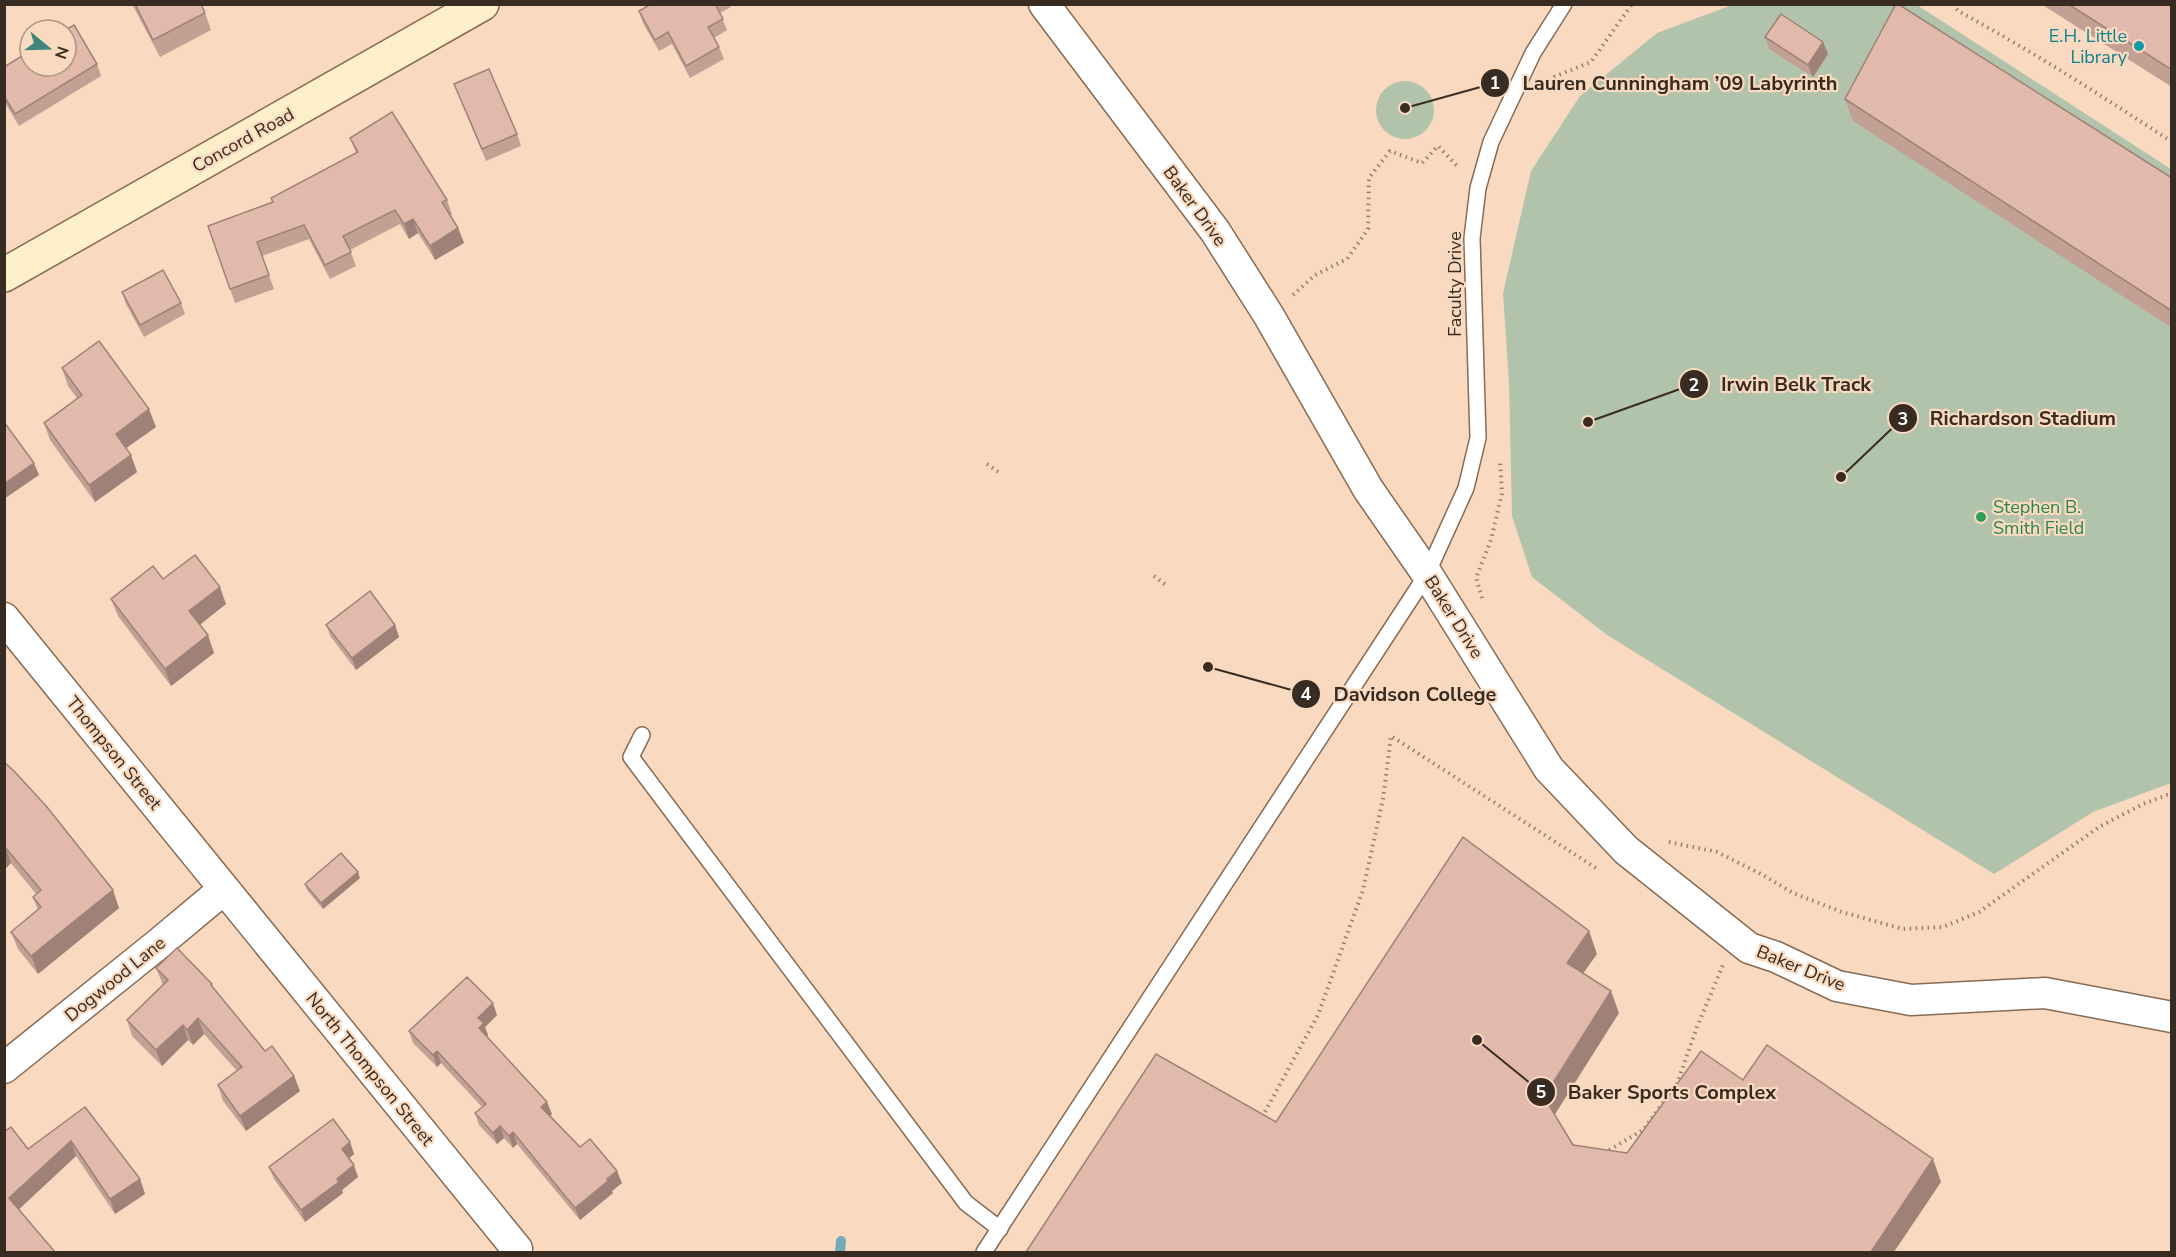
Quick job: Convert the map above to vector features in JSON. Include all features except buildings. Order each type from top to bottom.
[{"type":"main road","name":"Concord Road","points":[[4,275],[482,4]]},
{"type":"street","name":"Baker Drive","points":[[1044,4],[1215,231],[1269,316],[1368,489],[1427,574],[1549,769],[1626,850],[1749,948],[1776,957],[1837,986],[1911,1000],[2045,993],[2172,1017]]},
{"type":"street","name":"Thompson Street","points":[[4,618],[224,889]]},
{"type":"street","name":"Dogwood Lane","points":[[4,1068],[224,889]]},
{"type":"street","name":"North Thompson Street","points":[[224,889],[517,1249]]},
{"type":"lane","name":"Faculty Drive","points":[[984,1252],[1427,574],[1466,488],[1478,438],[1472,238],[1478,188],[1496,132],[1533,53],[1564,4]]},
{"type":"lane","points":[[642,735],[631,757],[966,1203],[1000,1229]]},
{"type":"path","points":[[1541,92],[1554,77],[1591,62],[1632,4]]},
{"type":"path","points":[[1953,4],[1958,11],[2113,103],[2172,142]]},
{"type":"path","points":[[1269,316],[1315,274],[1347,259],[1368,229],[1369,178],[1390,151],[1422,163],[1438,146],[1478,188]]},
{"type":"path","points":[[1485,609],[1476,578],[1491,540],[1502,493],[1500,459]]},
{"type":"path","points":[[987,464],[1000,473]]},
{"type":"path","points":[[1154,576],[1166,585]]},
{"type":"path","points":[[1262,1117],[1318,1015],[1363,890],[1383,799],[1391,736],[1601,872]]},
{"type":"path","points":[[1626,850],[1664,841],[1717,852],[1793,893],[1842,912],[1903,929],[1943,927],[1979,912],[2099,827],[2143,804],[2172,795]]},
{"type":"path","points":[[1598,1157],[1643,1130],[1677,1084],[1696,1027],[1736,936]]},
{"type":"green space","points":[[1732,5],[1917,5],[2171,169],[2171,783],[2093,812],[1994,874],[1607,635],[1532,577],[1512,516],[1509,382],[1503,293],[1531,171],[1580,96],[1657,33]]},
{"type":"green space","points":[[1405,81],[1421,86],[1429,94],[1434,110],[1429,126],[1421,134],[1405,139],[1389,134],[1381,126],[1376,110],[1381,94],[1389,86]]},
{"type":"waterway","points":[[840,1252],[841,1241]]},
{"type":"place","name":"E.H. Little Library","points":[[2139,46]]},
{"type":"place","name":"Lauren Cunningham ’09 Labyrinth","points":[[1405,108]]},
{"type":"place","name":"Irwin Belk Track","points":[[1588,422]]},
{"type":"place","name":"Richardson Stadium","points":[[1841,477]]},
{"type":"place","name":"Stephen B. Smith Field","points":[[1981,517]]},
{"type":"place","name":"Davidson College","points":[[1208,667]]},
{"type":"place","name":"Baker Sports Complex","points":[[1477,1040]]}]
